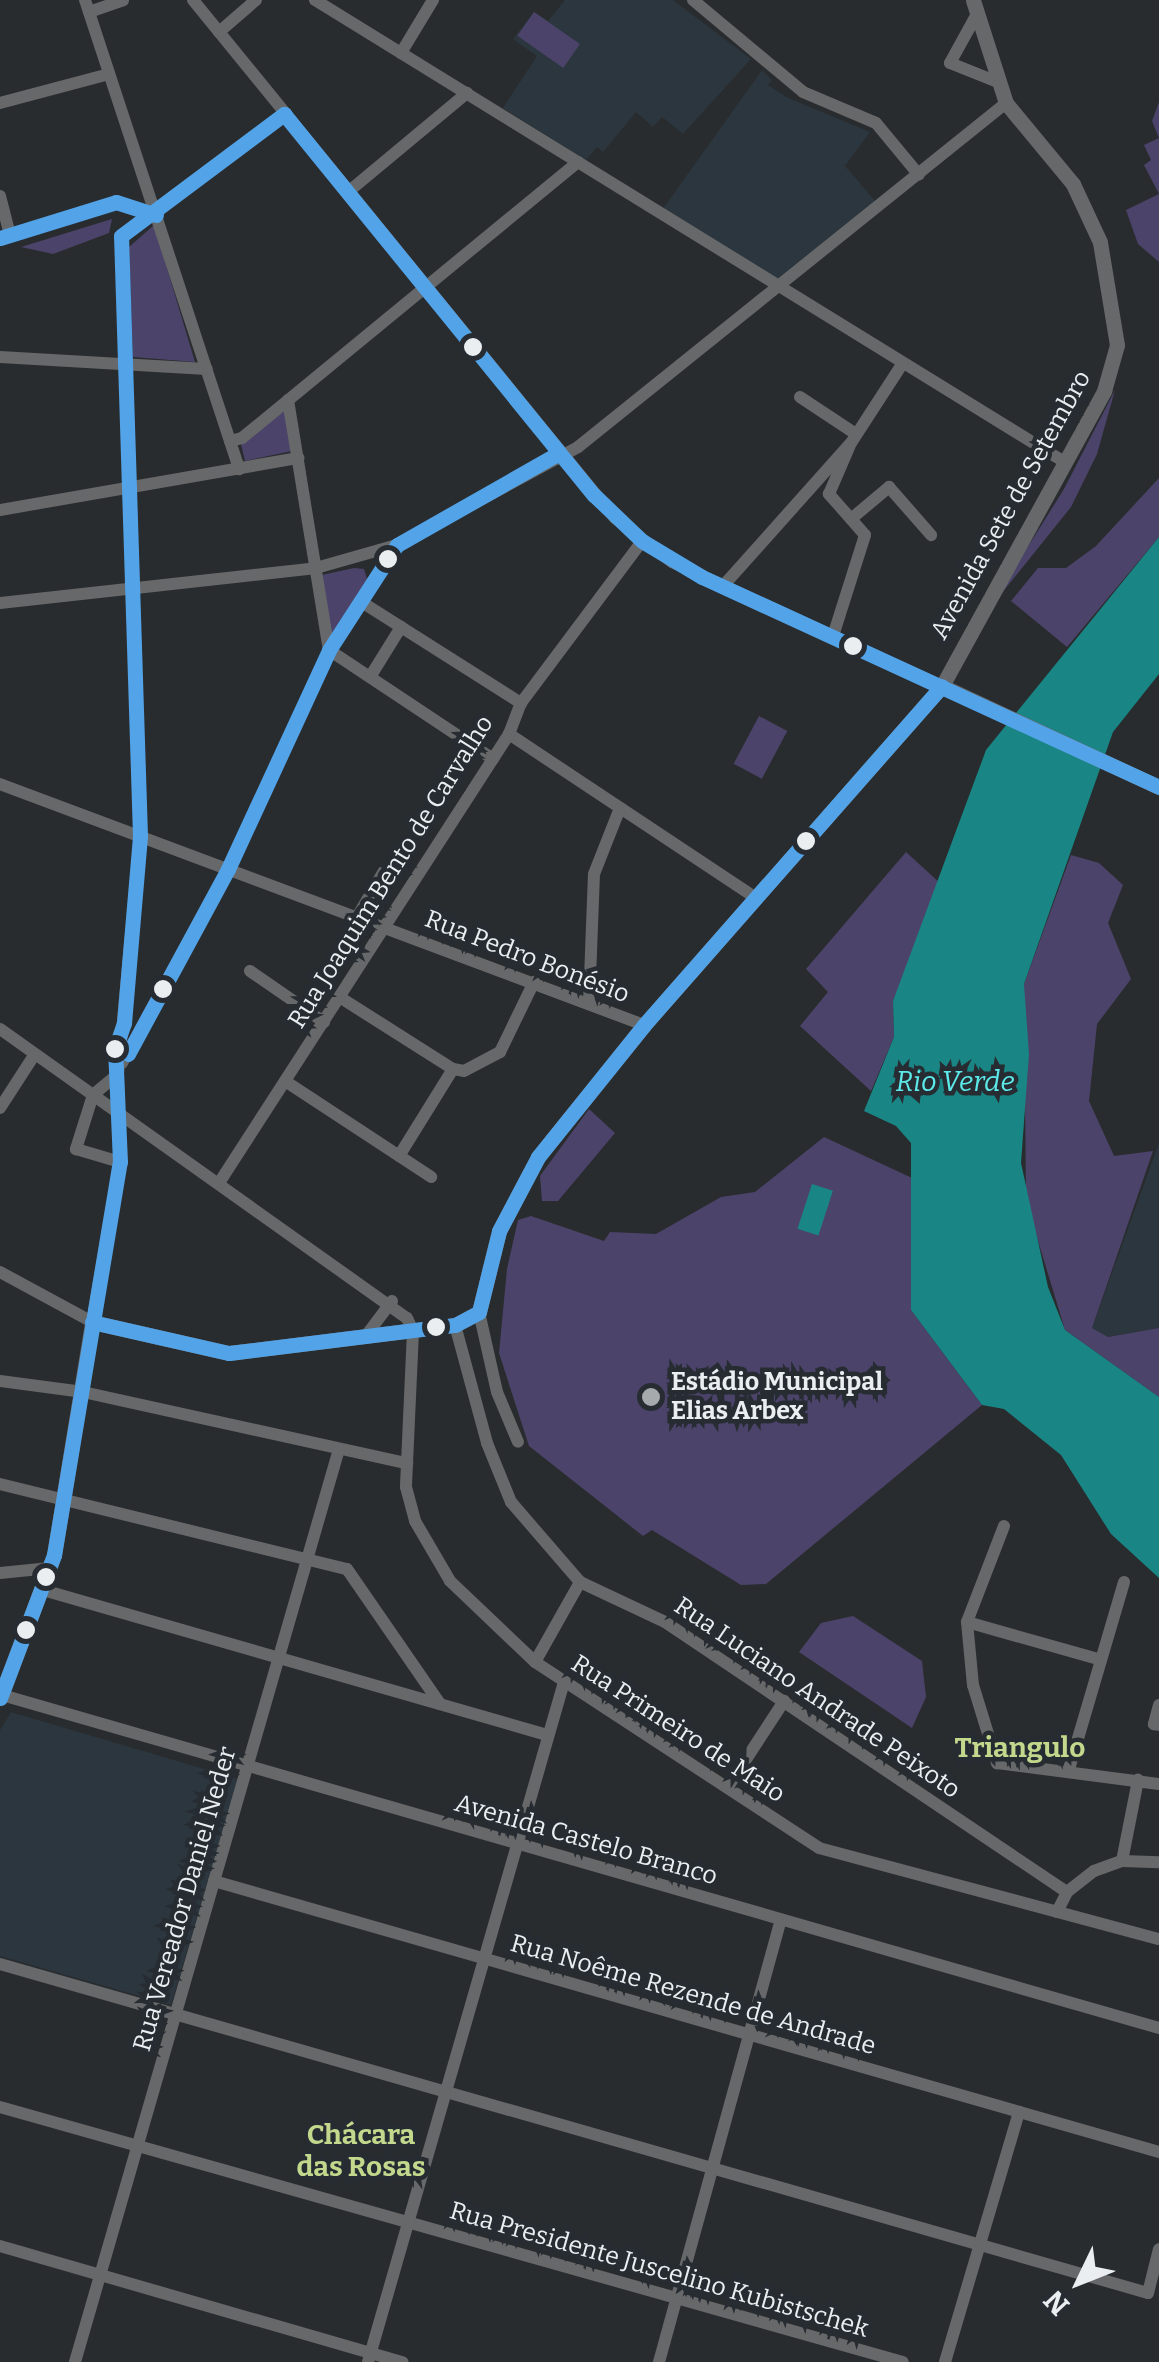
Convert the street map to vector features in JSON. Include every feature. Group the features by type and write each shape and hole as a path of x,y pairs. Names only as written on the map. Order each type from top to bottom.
{"main road":[{"path":"973,5 1006,103"},
{"name":"Avenida Sete de Setembro","path":"480,1312 509,1206 559,1129 644,1025 942,686 1114,364 1114,303 1100,242 1073,184 1006,103"},
{"path":"942,686 1155,786"},
{"path":"1,1697 7,1664 50,1568 92,1322 229,1353 455,1325 480,1312"}],"street":[{"path":"122,0 87,6 240,468"},
{"path":"193,0 559,454 642,541 723,586 942,686"},
{"path":"219,32 256,0"},
{"path":"315,0 1063,461"},
{"path":"401,53 433,0"},
{"path":"692,0 803,92 876,123 919,175"},
{"path":"973,5 950,63 1000,82"},
{"path":"0,102 110,74"},
{"path":"348,192 466,93"},
{"path":"0,603 316,568 397,545 559,454 578,448 1006,103"},
{"path":"0,1272 92,1322 120,1162 119,1071 140,836 121,236 156,215 284,114"},
{"path":"230,441 288,400 578,162"},
{"path":"0,196 5,237 116,202 156,215"},
{"path":"0,357 207,370"},
{"path":"723,586 854,438 903,363"},
{"path":"800,397 854,438"},
{"path":"288,400 329,650 493,759"},
{"path":"834,636 864,535 829,494 854,438"},
{"path":"0,510 298,458"},
{"path":"851,519 889,487 931,536"},
{"name":"Rua Joaquim Bento de Carvalho","path":"220,1184 509,734 521,702 642,541"},
{"path":"120,1162 76,1149 93,1095 119,1071 149,1017 228,869 329,650 397,545"},
{"path":"360,601 521,702"},
{"path":"370,678 401,627"},
{"path":"509,734 756,898"},
{"name":"Rua Pedro Bonésio","path":"0,784 644,1025"},
{"path":"589,1004 594,874 623,810"},
{"path":"357,917 384,871"},
{"path":"250,971 324,1022"},
{"path":"341,998 454,1068 464,1070 500,1052 534,982"},
{"path":"124,1007 149,1017"},
{"path":"0,1029 392,1301 412,1331"},
{"path":"0,1108 35,1054"},
{"path":"399,1156 454,1068"},
{"path":"284,1082 431,1177"},
{"path":"365,1337 392,1301"},
{"path":"480,1312 497,1392 518,1442"},
{"name":"Rua Luciano Andrade Peixoto","path":"455,1325 488,1443 512,1502 580,1582 665,1622 1067,1892"},
{"name":"Rua Primeiro de Maio","path":"412,1331 407,1464 415,1520 433,1558 488,1622 535,1662 818,1848 1159,1939"},
{"path":"0,1381 83,1392 407,1464"},
{"name":"Rua Vereador Daniel Neder","path":"75,2362 339,1448"},
{"path":"0,1484 348,1569 440,1704"},
{"path":"1004,1526 967,1622 972,1684 997,1763 1069,1769 1159,1784"},
{"path":"0,1573 50,1568"},
{"path":"535,1662 580,1582"},
{"path":"1069,1769 1124,1582"},
{"path":"43,1590 547,1735"},
{"path":"967,1622 1101,1660"},
{"path":"409,1695 417,1670"},
{"path":"370,2357 514,1843 564,1682"},
{"name":"Avenida Castelo Branco","path":"1,1697 1159,2028"},
{"path":"728,1787 784,1701"},
{"path":"1159,1705 1154,1724 1159,1726"},
{"path":"1122,1861 1138,1780"},
{"path":"1057,1912 1067,1892 1094,1870 1122,1861 1159,1862"},
{"name":"Rua Noême Rezende de Andrade","path":"214,1881 1159,2152"},
{"path":"659,2362 781,1919"},
{"path":"0,1964 1148,2293 1159,2249"},
{"name":"Rua Presidente Juscelino Kubistschek","path":"0,2106 902,2362"},
{"path":"945,2362 1019,2112"},
{"path":"0,2246 370,2357 403,2362"}],"shaded area":[{"path":"565,0 673,0 751,59 683,134 662,117 653,127 636,112 603,152 597,147 586,160 503,108 537,56 513,39 534,12 548,21"},
{"path":"534,12 580,44 563,68 517,36"},
{"path":"762,70 772,80 768,85 786,97 870,132 845,166 876,202 777,281 662,210"},
{"path":"1159,102 1159,138 1152,121"},
{"path":"1159,138 1159,194 1144,165 1151,160 1144,145"},
{"path":"1159,194 1159,262 1138,244 1126,210"},
{"path":"112,219 109,233 53,254 21,247"},
{"path":"154,225 195,362 133,357 129,247"},
{"path":"1115,390 1097,454 1071,507 989,609 1064,489"},
{"path":"285,408 292,451 245,461 241,444"},
{"path":"1159,478 1159,537 1067,647 1011,601 1038,568 1066,568 1096,546"},
{"path":"364,569 367,579 331,636 322,575"},
{"path":"759,716 787,731 762,779 734,764"},
{"path":"906,852 941,884 893,1001 894,1037 871,1091 800,1026 828,992 806,969"},
{"path":"1071,855 1099,863 1123,885 1108,923 1131,979 1097,1024 1089,1101 1114,1156 1153,1151 1092,1328 1108,1337 1159,1328 1159,1397 1065,1330 1026,1201 1024,984"},
{"path":"589,1109 615,1133 558,1201 542,1201 540,1176"},
{"path":"824,1137 912,1178 911,1310 982,1405 766,1584 741,1585 652,1530 643,1536 529,1446 499,1353 507,1269 518,1220 531,1216 604,1241 610,1232 656,1234 721,1197 755,1192"},
{"path":"1159,1143 1159,1328 1107,1337 1092,1328"},
{"path":"853,1616 922,1661 926,1697 912,1728 799,1652 821,1623"},
{"path":"11,1712 238,1779 171,2005 0,1956 0,1730"}],"water":[{"name":"Rio Verde","path":"1159,537 1159,674 1113,732 1024,984 1029,1054 1021,1163 1048,1287 1065,1330 1159,1397 1159,1578 1111,1534 1061,1455 1004,1409 982,1405 911,1310 911,1143 896,1126 864,1111 894,1037 893,1001 986,750"},
{"path":"812,1184 833,1191 818,1235 797,1229"}],"transit line":[{"path":"284,114 594,495 642,541 702,577 1159,787"},
{"path":"0,1698 54,1555 120,1162 115,1049 124,1023 140,836 121,236 284,114"},
{"path":"0,238 116,202 156,215"},
{"path":"128,1054 228,869 329,650 397,545 559,453"},
{"path":"92,1322 229,1353 455,1325 479,1312 499,1231 538,1157 644,1025 942,686"}],"place":[{"name":"Estádio Municipal Elias Arbex","path":"651,1397"}],"district":[{"name":"Triangulo","path":"1020,1748"},
{"name":"Chácara das Rosas","path":"361,2151"}]}
